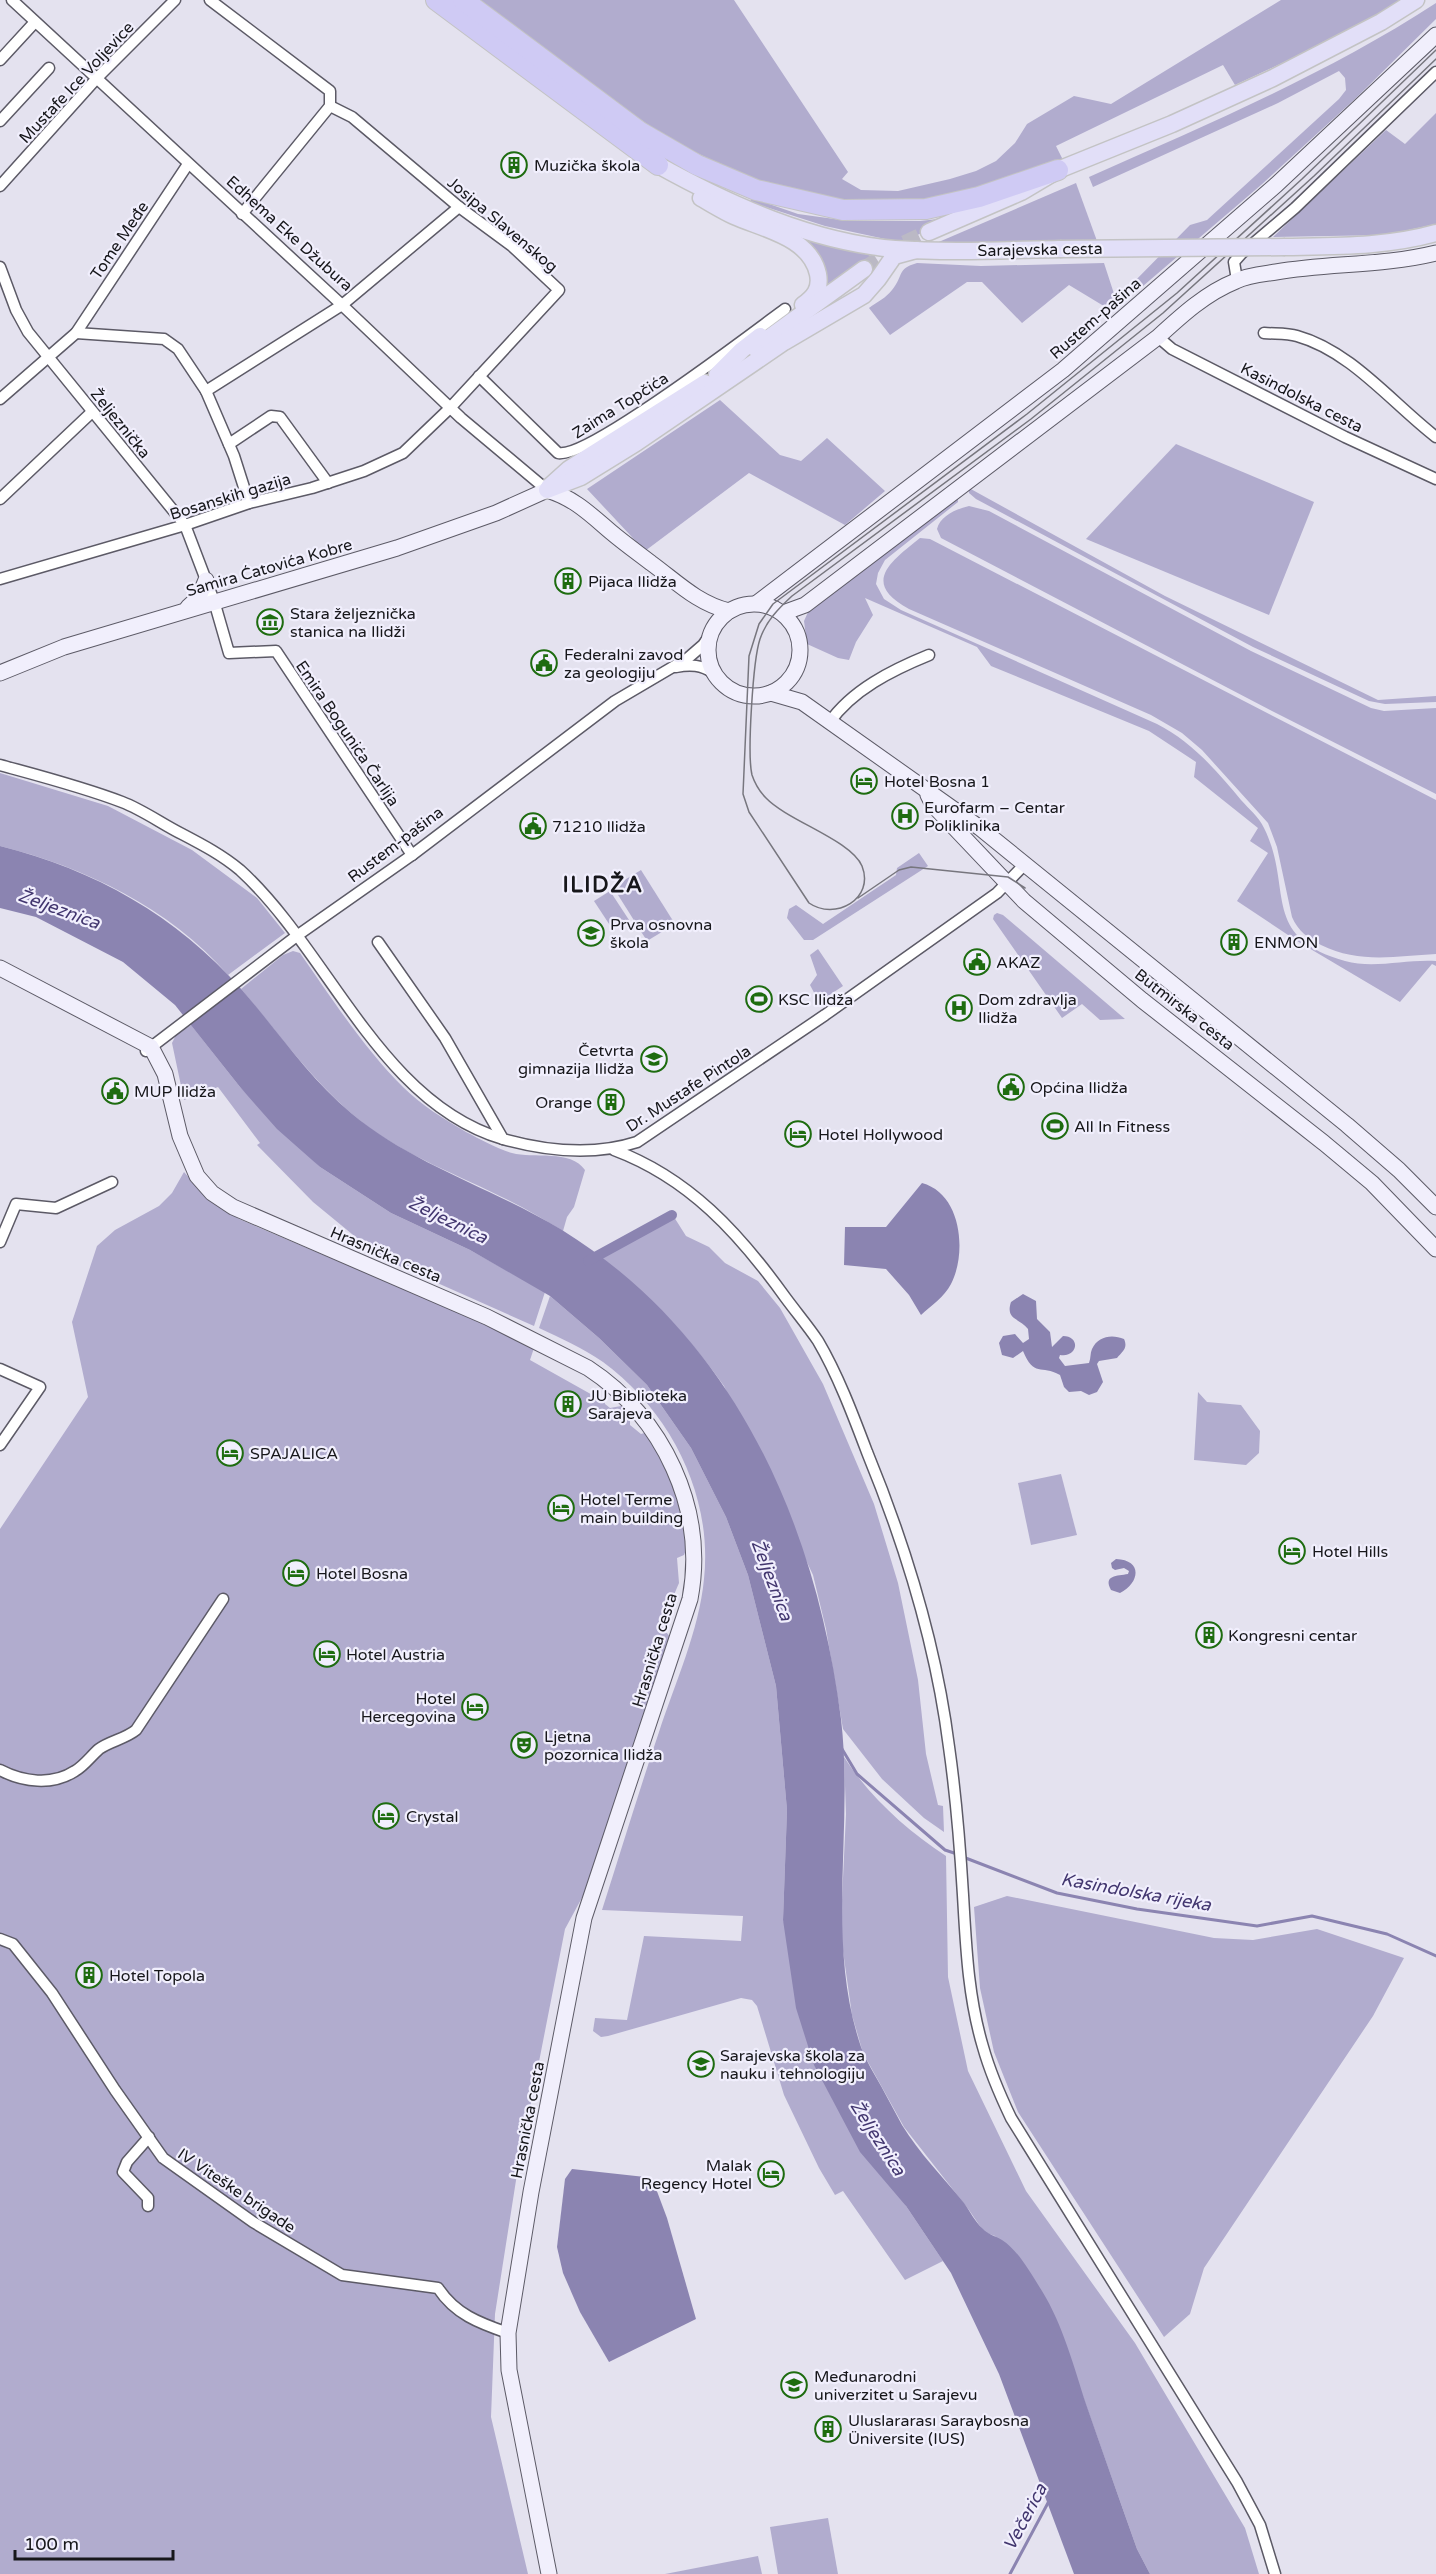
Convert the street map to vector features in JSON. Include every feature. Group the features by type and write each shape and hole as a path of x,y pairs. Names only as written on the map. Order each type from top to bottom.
{"highway":[{"path":"436,0 658,165"},
{"path":"463,0 640,132 697,165 756,190 843,210 926,209 979,197 1058,170"}],"main road":[{"path":"929,232 1021,192 1058,170 1173,124 1273,78 1381,22 1416,0"},
{"name":"Rustem-pašina","path":"757,603 1063,370 1276,185 1436,34"},
{"name":"Sarajevska cesta","path":"658,165 688,182 790,225 859,243 916,250 1362,245 1401,241 1436,233"},
{"path":"658,165 688,191 732,216 788,238 810,257 816,266 818,288 813,297 742,350 717,375"},
{"path":"547,489 581,477 636,443 784,342 864,295 894,256 916,250"},
{"path":"783,613 805,605 1158,337 1204,298 1238,280 1299,268 1392,262 1436,253"},
{"path":"547,489 569,469 717,375 864,269"},
{"path":"581,477 578,487 582,506"},
{"name":"Edhema Eke Džubura","path":"547,489 565,495 582,506 610,531 695,597 711,606 729,611"},
{"name":"Edhema Eke Džubura","path":"547,489 558,501 594,526 610,531"},
{"name":"Samira Ćatovića Kobre","path":"0,674 64,646 397,548 496,513 547,489"},
{"path":"182,611 199,597 206,580"},
{"name":"Edhema Eke Džubura","path":"695,597 710,621 711,632"},
{"path":"797,633 783,613 771,607 757,603 737,606 729,611 711,632 708,648 709,661 714,674 736,693 753,696 771,693 782,687 797,668"},
{"path":"802,702 796,684 800,651 797,633 805,605"},
{"name":"Butmirska cesta","path":"771,693 802,702 980,828 1347,1125 1399,1170 1436,1207"},
{"name":"Butmirska cesta","path":"924,787 933,805 1006,884 1142,1000 1372,1183 1436,1249"},
{"path":"0,968 132,1038 148,1049"},
{"name":"Hrasnička cesta","path":"148,1049 165,1074 184,1144 197,1176 212,1193 233,1207 487,1317 603,1377 639,1411 658,1437 684,1493 693,1544 693,1585 584,1918 531,2192 508,2333 509,2370 549,2574"}],"street":[{"name":"Edhema Eke Džubura","path":"12,0 450,408 547,489"},
{"name":"Mustafe Ice Voljevice","path":"0,186 97,78 175,0"},
{"path":"210,0 330,91 330,106 242,214"},
{"path":"0,60 35,22"},
{"path":"0,121 49,68"},
{"path":"1238,280 1234,262 1242,253 1295,208 1436,72"},
{"name":"Josipa Slavenskog","path":"330,106 352,117 459,207 512,246 559,290 450,408"},
{"name":"Tome Međe","path":"0,399 76,333 188,164"},
{"path":"206,391 342,305 459,207"},
{"name":"Željeznička","path":"0,267 16,310 28,332 185,525 214,601"},
{"name":"Zaima Topčića","path":"479,376 558,453 565,455 599,438 673,390 785,309"},
{"path":"76,333 164,339 178,349 206,391 229,444 249,503"},
{"path":"1264,333 1294,335 1329,349 1349,362 1404,412 1436,437"},
{"name":"Kasindolska cesta","path":"1158,337 1172,349 1335,432 1436,479"},
{"name":"Bosanskih gazija","path":"0,579 185,525 249,503 328,483 364,471 403,453 450,408"},
{"path":"0,500 92,412"},
{"path":"229,444 275,415 280,417 328,483"},
{"name":"Emira Bogunića Čarlija","path":"214,601 229,653 276,651 412,855"},
{"name":"Rustem-pašina","path":"148,1049 294,938 412,855 615,701 688,658 703,645 711,632"},
{"path":"829,723 838,710 855,694 901,667 929,655"},
{"name":"Rustem-pašina","path":"667,669 689,664 705,668 714,674"},
{"name":"Dr. Mustafe Pintola","path":"0,765 123,802 223,856 249,880 401,1072 439,1105 477,1129 534,1148 614,1150 637,1142 825,1015 997,893 1025,864"},
{"path":"378,942 445,1038 504,1139"},
{"path":"614,1150 642,1160 676,1181 720,1218 758,1260 818,1342 844,1395 884,1493 917,1592 940,1692 956,1804 968,1969 982,2045 1011,2118 1237,2482 1260,2524 1275,2574"},
{"path":"0,1242 16,1204 56,1208 112,1182"},
{"path":"0,1369 40,1387 0,1445"},
{"path":"0,1770 27,1780 45,1781 62,1778 76,1771 101,1748 130,1735 136,1730 223,1599"},
{"name":"IV Viteške brigade","path":"0,1939 13,1944 52,1993 115,2090 163,2158 253,2222 342,2275 438,2288 446,2300 459,2312 479,2323 508,2333"},
{"path":"148,2206 148,2198 123,2172 127,2162 149,2138"}],"shaded area":[{"path":"474,0 734,0 848,172 842,179 861,190 898,191 950,179 976,171 996,161 1015,143 1027,124 1074,96 1111,104 1281,0 1407,0 1325,43 1235,85 1223,65 1056,146 1063,160 944,198 898,202 857,202 824,198 755,181 672,141 552,59"},
{"path":"1436,3 1436,19 1356,98 1261,185 1136,292 1131,293 1130,286 1190,225 1207,220 1339,99 1346,90 1345,78 1339,71 1278,103 1093,187 1089,177 1310,75 1395,29"},
{"path":"1436,113 1436,224 1385,235 1273,237 1386,130 1405,144"},
{"path":"1076,183 1097,241 934,244"},
{"path":"752,198 798,214 849,221 920,221 966,216 899,242 825,226 750,202"},
{"path":"806,238 872,256 873,260 824,294 823,264 816,254 803,243"},
{"path":"917,263 981,266 1104,263 1118,306 1112,311 1069,285 1022,323 982,282 967,282 890,335 869,308 890,293 903,270"},
{"path":"720,400 780,455 801,461 827,438 885,491 845,525 749,473 645,551 587,489"},
{"path":"1176,444 1314,502 1269,615 1086,539"},
{"path":"969,488 1165,596 1378,700 1436,696 1436,702 1385,704 1369,701 1253,647 976,499 969,493"},
{"path":"958,496 958,502 885,560 878,573 876,584 884,599 901,610 1157,724 1181,739 1213,768 1262,824 1273,850 1289,924 1300,939 1318,951 1356,963 1436,961 1436,966 1432,964 1400,1002 1297,941 1237,901 1268,853 1250,841 1258,828 1194,777 1196,762 1149,731 991,666 977,647 865,598 873,615 856,642 849,660 838,658 807,644 804,621 809,610"},
{"path":"969,506 989,511 1251,651 1371,708 1384,711 1436,708 1436,794 941,538 937,529 941,520 954,511"},
{"path":"920,538 930,539 1436,800 1436,954 1364,957 1335,951 1308,937 1300,930 1292,917 1277,847 1268,823 1202,750 1182,733 1151,715 909,609 894,599 886,590 883,581 885,573 899,556"},
{"path":"0,773 108,806 192,850 257,898 285,933 228,975 180,930 153,910 124,893 63,866 0,846"},
{"path":"919,853 928,866 813,940 804,940 787,918 789,909 796,905 823,924 896,875 897,868"},
{"path":"641,870 675,924 647,941 613,887"},
{"path":"610,891 629,920 613,930 594,901"},
{"path":"997,913 1003,915 1125,1019 1100,1020 1082,1004 1062,1018 993,919"},
{"path":"818,949 843,986 819,1002 810,985 817,975 810,955"},
{"path":"293,951 300,953 349,1023 389,1073 425,1106 466,1132 500,1149 521,1155 561,1157 579,1163 585,1170 574,1207 567,1217 563,1231 515,1203 397,1146 363,1123 329,1092 241,989 283,955"},
{"path":"191,1025 240,1087 320,1167 391,1213 470,1250 545,1292 534,1326 370,1253 369,1248 313,1202 257,1145 260,1143 218,1087 184,1100 172,1043 176,1035"},
{"path":"184,1172 205,1195 239,1219 535,1345 530,1360 596,1397 604,1398 605,1404 610,1408 621,1406 626,1408 630,1416 630,1425 641,1434 648,1432 678,1502 686,1550 684,1555 677,1558 679,1583 661,1625 670,1637 670,1646 591,1881 565,1929 517,2174 495,2314 491,2417 528,2574 0,2574 0,1529 88,1397 72,1322 97,1246 115,1230 159,1206 172,1193"},
{"path":"674,1217 686,1236 709,1247 725,1263 758,1281 780,1308 823,1384 874,1504 898,1583 918,1680 926,1754 938,1805 943,1806 944,1832 924,1818 882,1779 843,1729 826,1629 813,1575 724,1386 697,1350 652,1301 600,1257"},
{"path":"550,1296 599,1338 647,1385 691,1448 726,1517 748,1575 776,1686 787,1810 783,1920 906,2206 943,2261 905,2280 843,2191 835,2195 819,2168 784,2095 757,2006 752,2000 741,1998 608,2036 601,2037 593,2031 595,2018 627,2020 644,1936 741,1941 743,1916 602,1910 692,1637 704,1579 705,1548 694,1486 667,1430 627,1382 603,1362 539,1328"},
{"path":"1198,1392 1207,1402 1241,1405 1260,1431 1259,1453 1246,1465 1194,1460"},
{"path":"1061,1474 1077,1535 1031,1545 1018,1483"},
{"path":"844,1757 889,1811 946,1856 948,1977 968,2071 1026,2191 1135,2343 1245,2528 1259,2574 1150,2574 1137,2549 1058,2326 995,2236 984,2232 904,2127 863,2053 852,2015 842,1944 846,1814"},
{"path":"1007,1896 1214,1938 1253,1940 1317,1929 1404,1958 1373,2016 1204,2268 1190,2314 1164,2337 1018,2112 994,2052 980,1988 974,1907"},
{"path":"828,2518 838,2574 778,2574 770,2527"},
{"path":"758,2556 762,2574 665,2574"}],"water":[{"name":"Željeznica","path":"0,846 69,868 101,882 132,899 190,939 242,990 307,1069 351,1113 375,1131 427,1162 509,1201 562,1230 623,1274 675,1324 720,1380 757,1442 787,1507 811,1575 829,1646 841,1719 844,1760 842,1925 845,1966 850,2007 861,2047 902,2125 916,2145 980,2226 1002,2240 1019,2256 1049,2304 1067,2346 1137,2549 1150,2574 1074,2574 999,2374 951,2273 906,2206 860,2152 814,2065 796,2008 783,1920 787,1810 776,1686 748,1575 726,1517 691,1448 647,1385 599,1338 550,1296 470,1250 391,1213 320,1167 277,1129 240,1087 175,1005 123,962 36,917 0,908"},
{"path":"922,1183 935,1189 946,1199 953,1212 959,1241 959,1257 948,1289 921,1315 909,1295 886,1269 844,1265 845,1227 886,1227"},
{"path":"1023,1294 1036,1301 1037,1319 1050,1332 1052,1347 1063,1336 1073,1339 1074,1350 1066,1355 1060,1355 1059,1358 1065,1366 1089,1363 1092,1349 1102,1339 1115,1337 1124,1339 1125,1347 1117,1358 1099,1361 1097,1364 1103,1382 1097,1392 1089,1395 1081,1391 1069,1392 1064,1387 1060,1375 1035,1368 1023,1351 1013,1358 1002,1355 999,1343 1003,1336 1015,1334 1023,1343 1029,1339 1028,1329 1010,1312 1011,1302"},
{"path":"1116,1559 1131,1563 1136,1573 1132,1584 1120,1593 1111,1590 1109,1581 1112,1577 1128,1574 1129,1571 1124,1568 1115,1570 1112,1568 1111,1563"},
{"path":"572,2169 645,2177 655,2186 667,2218 696,2319 609,2362 580,2312 563,2273 557,2247 565,2179"}],"waterway":[{"path":"588,1261 672,1215"},
{"name":"Kasindolska rijeka","path":"842,1749 857,1774 945,1850 957,1854"},
{"name":"Kasindolska rijeka","path":"963,1857 1057,1893 1137,1909 1257,1926 1312,1916 1387,1934 1436,1956"},
{"name":"Večerica","path":"1010,2574 1049,2501"}],"tunnel":[{"path":"864,269 903,244 929,232"}],"tram line":[{"path":"1436,50 1302,179 1177,293 1027,414 773,604 759,624 749,656 743,794 749,812 809,903 819,908 830,909 850,904 858,897 865,878 862,866 856,857 833,839 776,806 766,798 753,778 750,748 753,686 757,650 769,621 792,596 1031,419 1163,313 1314,176 1436,59"},
{"path":"858,898 899,870 911,867 1008,877 1025,888"}],"place":[{"name":"Muzička škola","path":"514,165"},
{"name":"Pijaca Ilidža","path":"568,581"},
{"name":"Stara željeznička stanica na Ilidži","path":"270,622"},
{"name":"Federalni zavod za geologiju","path":"544,663"},
{"name":"Hotel Bosna 1","path":"864,781"},
{"name":"Eurofarm – Centar Poliklinika","path":"905,816"},
{"name":"71210 Ilidža","path":"533,826"},
{"name":"Prva osnovna škola","path":"591,933"},
{"name":"ENMON","path":"1234,942"},
{"name":"AKAZ","path":"977,962"},
{"name":"KSC Ilidža","path":"759,999"},
{"name":"Dom zdravlja Ilidža","path":"959,1008"},
{"name":"Četvrta gimnazija Ilidža","path":"654,1059"},
{"name":"Općina Ilidža","path":"1011,1087"},
{"name":"MUP Ilidža","path":"115,1091"},
{"name":"Orange","path":"611,1102"},
{"name":"All In Fitness","path":"1055,1126"},
{"name":"Hotel Hollywood","path":"798,1134"},
{"name":"JU Biblioteka Sarajeva","path":"568,1404"},
{"name":"SPAJALICA","path":"230,1453"},
{"name":"Hotel Terme main building","path":"561,1508"},
{"name":"Hotel Hills","path":"1292,1551"},
{"name":"Hotel Bosna","path":"296,1573"},
{"name":"Kongresni centar","path":"1209,1635"},
{"name":"Hotel Austria","path":"327,1654"},
{"name":"Hotel Hercegovina","path":"475,1707"},
{"name":"Ljetna pozornica Ilidža","path":"524,1745"},
{"name":"Crystal","path":"386,1816"},
{"name":"Hotel Topola","path":"89,1975"},
{"name":"Sarajevska škola za nauku i tehnologiju","path":"701,2064"},
{"name":"Malak Regency Hotel","path":"771,2174"},
{"name":"Međunarodni univerzitet u Sarajevu","path":"794,2385"},
{"name":"Uluslararası Saraybosna Üniversite (IUS)","path":"828,2429"}],"district":[{"name":"ILIDŽA","path":"603,884"}]}
